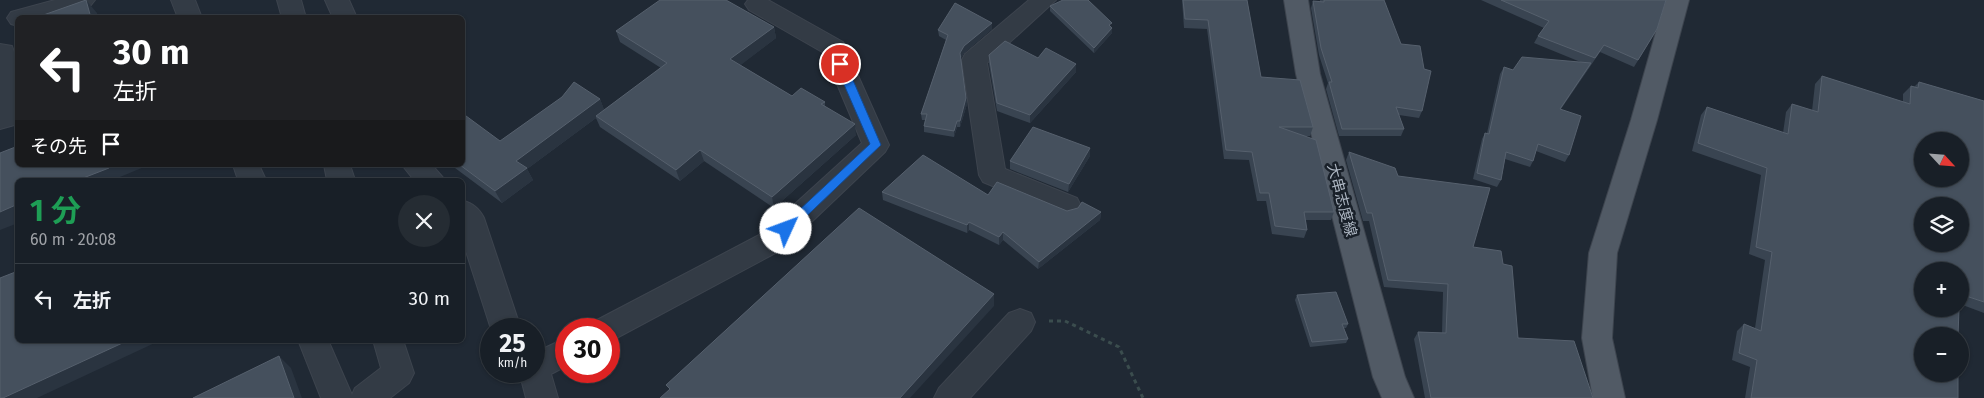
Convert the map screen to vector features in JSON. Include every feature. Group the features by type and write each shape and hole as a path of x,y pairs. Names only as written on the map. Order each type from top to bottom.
{"main road":[{"name":"大串志度線","path":"1296,0 1308,74 1389,377 1398,398"},
{"path":"1609,398 1597,338 1603,253 1644,120 1677,0"}],"street":[{"path":"29,15 83,0"},
{"path":"183,0 189,15"},
{"path":"289,0 293,15"},
{"path":"337,0 344,15"},
{"path":"1044,0 974,60 993,175 1067,206"},
{"path":"620,323 773,241 876,145 834,48 757,4"},
{"path":"0,23 15,19"},
{"path":"0,53 3,52 14,115 0,120"},
{"path":"418,167 429,178"},
{"path":"465,214 470,218 502,318"},
{"path":"950,398 1020,322"},
{"path":"314,343 336,398"},
{"path":"366,398 398,372 389,343"},
{"path":"535,383 542,398"}],"path":[{"path":"1020,322 1064,321 1119,347 1143,398"}],"building":[{"path":"86,0 90,15 44,15"},
{"path":"660,0 726,0 774,27 730,59 792,96 801,88 825,102 821,104 855,124 772,197 700,150 676,170 596,116 667,63 616,31"},
{"path":"1063,0 1088,0 1112,23 1109,25 1112,28 1094,48 1050,6"},
{"path":"1183,0 1247,0 1261,77 1300,80 1313,127 1279,127 1316,140 1334,212 1304,212 1307,230 1275,226 1269,193 1260,193 1252,152 1226,150 1208,20 1185,19"},
{"path":"1324,0 1384,0 1401,44 1420,46 1424,69 1431,71 1422,111 1396,107 1404,129 1342,129 1329,82 1332,82 1321,48 1313,1 1324,2"},
{"path":"1501,0 1666,0 1657,29 1638,60 1604,45 1595,58 1538,36 1549,21"},
{"path":"955,3 992,23 964,46 960,53 966,98 960,121 957,121 954,131 924,126 927,114 921,114 948,35 938,30"},
{"path":"1005,41 1038,58 1046,48 1076,64 1030,115 997,103 989,55"},
{"path":"1522,57 1591,63 1560,109 1581,116 1569,155 1538,144 1533,161 1506,152 1501,180 1477,173 1485,133 1489,134 1504,67 1513,70"},
{"path":"1822,76 1910,104 1911,86 1918,88 1919,82 1984,101 1984,302 1969,297 1969,262 1914,262 1914,317 1959,317 1958,327 1914,327 1914,382 1958,382 1958,398 1751,398 1757,360 1739,353 1744,324 1761,331 1772,252 1756,247 1767,168 1698,143 1707,107 1788,134 1792,104 1818,112"},
{"path":"574,82 600,99 516,161 527,168 495,191 463,167 465,167 465,115 500,141 562,97"},
{"path":"1033,127 1090,148 1069,184 1010,161"},
{"path":"15,147 15,167 109,168 83,178 15,178 15,205 0,212 0,153"},
{"path":"1349,152 1395,168 1398,176 1490,188 1473,247 1501,251 1503,264 1512,266 1518,338 1574,341 1593,398 1431,398 1418,332 1446,333 1448,284 1388,280 1372,213 1367,213"},
{"path":"923,155 988,195 997,182 1067,211 1078,208 1082,202 1101,212 1039,262 1003,232 999,237 969,222 967,225 882,192"},
{"path":"859,208 994,294 900,398 660,398 670,389 666,385"},
{"path":"15,272 15,343 122,343 0,398 0,278"},
{"path":"1336,292 1348,324 1342,324 1348,339 1312,342 1297,295"},
{"path":"279,356 294,398 193,398"}],"route":[{"path":"786,229 876,145 840,64"}]}
